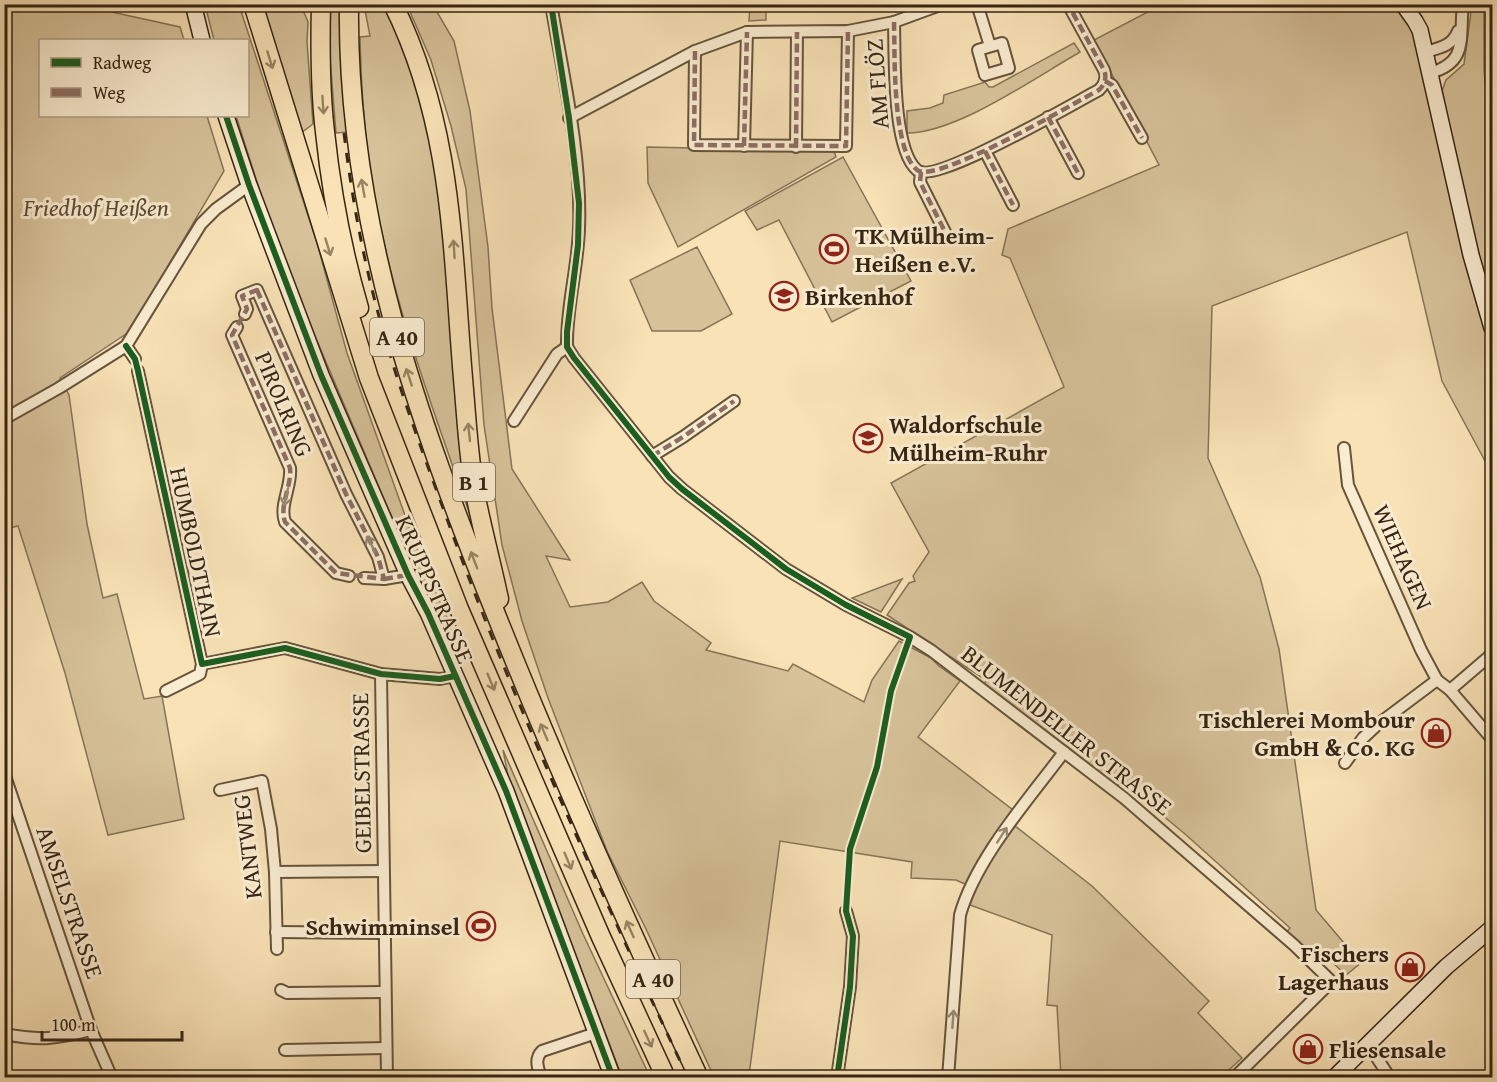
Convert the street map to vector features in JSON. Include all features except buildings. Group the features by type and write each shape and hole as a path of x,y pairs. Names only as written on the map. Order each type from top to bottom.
{"highway":[{"path":"253,4 369,378 404,468"},
{"name":"A 40","path":"321,4 320,69 334,193 354,292 404,468 459,609 601,937 666,1077"},
{"name":"A 40","path":"349,4 348,43 357,150 380,271 422,418 512,654 608,881 699,1077"},
{"name":"B 1","path":"393,4 412,46 434,113 445,167 452,225 464,390 476,496 512,654"}],"street":[{"path":"193,4 202,39"},
{"path":"514,421 557,354 567,346 579,227 577,177 551,4"},
{"path":"569,118 695,51 747,32 848,31 894,22 943,4"},
{"path":"977,4 990,46"},
{"path":"1403,4 1415,21 1425,52 1471,255 1492,328"},
{"path":"1430,73 1444,69 1456,57 1463,4"},
{"path":"921,172 932,173 966,161 1099,90 1105,81 1104,70 1069,5"},
{"name":"AM FLÖZ","path":"894,22 898,114 902,144 915,169 921,172 920,182 948,238"},
{"path":"1425,52 1448,45 1455,38 1461,22"},
{"path":"695,51 694,145 846,146 848,31"},
{"path":"744,146 747,32"},
{"path":"796,147 797,32"},
{"path":"1105,81 1112,85 1142,138"},
{"name":"KRUPPSTRASSE","path":"226,117 249,185 321,375 506,791 612,1077"},
{"path":"1048,117 1078,173"},
{"path":"985,151 1013,205"},
{"path":"4,419 126,346 201,224 216,209 249,185"},
{"name":"PIROLRING","path":"264,310 246,312 242,296 257,290 346,494 378,557 384,579"},
{"name":"PIROLRING","path":"237,327 232,334 290,468 291,476 283,514 285,522 336,573 349,576"},
{"path":"126,346 135,359"},
{"name":"BLUMENDELLER STRASSE","path":"567,346 652,456 682,489 780,565 846,605 910,637 932,651 1124,798 1329,979 1329,984 1234,1077"},
{"name":"HUMBOLDTHAIN","path":"138,371 202,664 285,648 381,674 440,679 455,676"},
{"path":"652,456 734,401"},
{"name":"WIEHAGEN","path":"1344,447 1348,485 1421,650 1437,680 1450,690 1492,739"},
{"path":"364,578 384,579 408,575"},
{"path":"1450,690 1492,654"},
{"path":"166,691 200,674 202,664"},
{"name":"GEIBELSTRASSE","path":"381,674 387,1077"},
{"path":"1345,763 1370,731 1437,680"},
{"path":"948,1077 960,915 965,898 1006,829 1064,752"},
{"name":"AMSELSTRASSE","path":"4,773 91,1030 112,1077"},
{"name":"KANTWEG","path":"220,790 262,781 275,872 277,950"},
{"name":"GEIBELSTRASSE","path":"275,872 383,871"},
{"path":"837,1077 850,987 853,936 846,911"},
{"path":"1334,1077 1446,967 1492,928"},
{"path":"276,932 384,933"},
{"path":"281,990 287,993 385,992"},
{"path":"4,1034 40,1040 58,1039 91,1030"},
{"path":"541,1077 537,1062 538,1055 542,1051 596,1034"},
{"path":"1368,1044 1390,1077"},
{"path":"285,1050 386,1048"}],"green space":[{"name":"Friedhof Heißen","path":"4,5 80,5 180,27 184,39 39,39 39,117 207,117 224,171 129,332 60,378 69,395 87,524 103,598 117,594 144,699 162,696 184,819 108,835 65,673 18,526 5,529"},
{"path":"205,5 239,5 317,243 347,353 417,549 464,656 449,642 398,532 279,251 236,117 249,117 249,39 214,39"},
{"path":"260,5 301,5 308,22 307,42 313,124 301,133"},
{"path":"330,5 342,5 347,132 336,133 329,46"},
{"path":"364,5 383,5 397,32 419,88 435,147 448,236 452,360 456,398 479,540 413,350 386,253 376,204 365,126 360,37 370,36"},
{"path":"407,5 433,5 454,41 470,111 488,247 492,308 512,469 570,560 546,556 570,607 608,602 642,582 654,601 711,643 706,650 788,671 793,664 864,702 872,680 899,641 931,658 960,681 918,737 1013,810 1006,819 1092,886 1209,1001 1198,1013 1242,1058 1221,1077 1061,1077 1057,1006 1047,1005 1052,935 970,905 976,889 956,880 911,878 912,862 780,841 749,1075 784,1077 714,1077 646,929 607,851 548,698 522,621 502,545 484,425 466,189 451,126 431,60"},
{"path":"750,5 766,5 766,20 749,21"},
{"path":"1161,5 1394,5 1417,36 1455,153 1442,91 1446,80 1464,64 1472,5 1484,5 1484,70 1492,152 1492,474 1442,381 1407,232 1212,306 1208,458 1260,577 1279,649 1316,910 1361,963 1346,975 1333,963 1305,949 1285,934 1290,928 1185,834 1127,786 1115,785 984,685 986,680 887,615 909,583 915,581 913,576 929,552 891,483 1064,387 1010,258 1002,255 1008,229 1159,165 1094,40"},
{"path":"1074,43 1080,52 996,102 949,124 927,131 907,133 907,111 930,108 943,103 944,95 985,82 989,87 993,87"},
{"path":"647,147 834,151 836,157 678,247 648,183"},
{"name":"TK Mülheim- Heißen e.V.","path":"843,157 911,281 832,322 779,220 757,230 745,211"},
{"path":"697,247 732,314 701,331 652,331 630,280"},
{"path":"902,579 881,612 852,598"},
{"path":"503,750 583,934 650,1077 622,1077 509,781"}],"railway":[{"path":"1488,4 1487,55 1492,132"},
{"path":"344,133 359,231 376,303 397,376 430,472 474,590 531,731 592,871 688,1078"}],"marked path":[{"path":"894,22 896,100 903,143 909,159 917,170 929,171 950,166 976,155 1101,88 1105,78 1104,70 1066,4"},
{"path":"695,51 694,145 846,146 848,31"},
{"path":"744,146 747,32"},
{"path":"796,147 797,32"},
{"path":"1105,81 1112,85 1142,138"},
{"path":"1048,117 1078,173"},
{"path":"985,151 1013,205"},
{"path":"921,172 920,182 948,238"},
{"path":"257,290 346,494 378,557 384,579 336,573 285,522 284,502 290,468 232,335 247,309 242,296 257,290"},
{"path":"652,456 734,401"},
{"path":"384,579 408,575"}],"cycle path":[{"path":"551,4 569,118 579,203 578,245 567,347 669,477 682,489 786,569 846,605 910,637 891,691 877,767 850,849 846,911 853,936 850,987 837,1078"},
{"path":"226,117 249,185 321,375 506,791 613,1078"},
{"path":"126,346 135,359 138,371 202,664 285,648 381,674 440,679 455,676"}],"place":[{"name":"TK Mülheim- Heißen e.V.","path":"834,249"},
{"name":"Birkenhof","path":"784,296"},
{"name":"Waldorfschule Mülheim-Ruhr","path":"868,438"},
{"name":"Tischlerei Mombour GmbH & Co. KG","path":"1436,733"},
{"name":"Schwimminsel","path":"481,926"},
{"name":"Fischers Lagerhaus","path":"1410,967"},
{"name":"Fliesensale","path":"1308,1049"}]}
